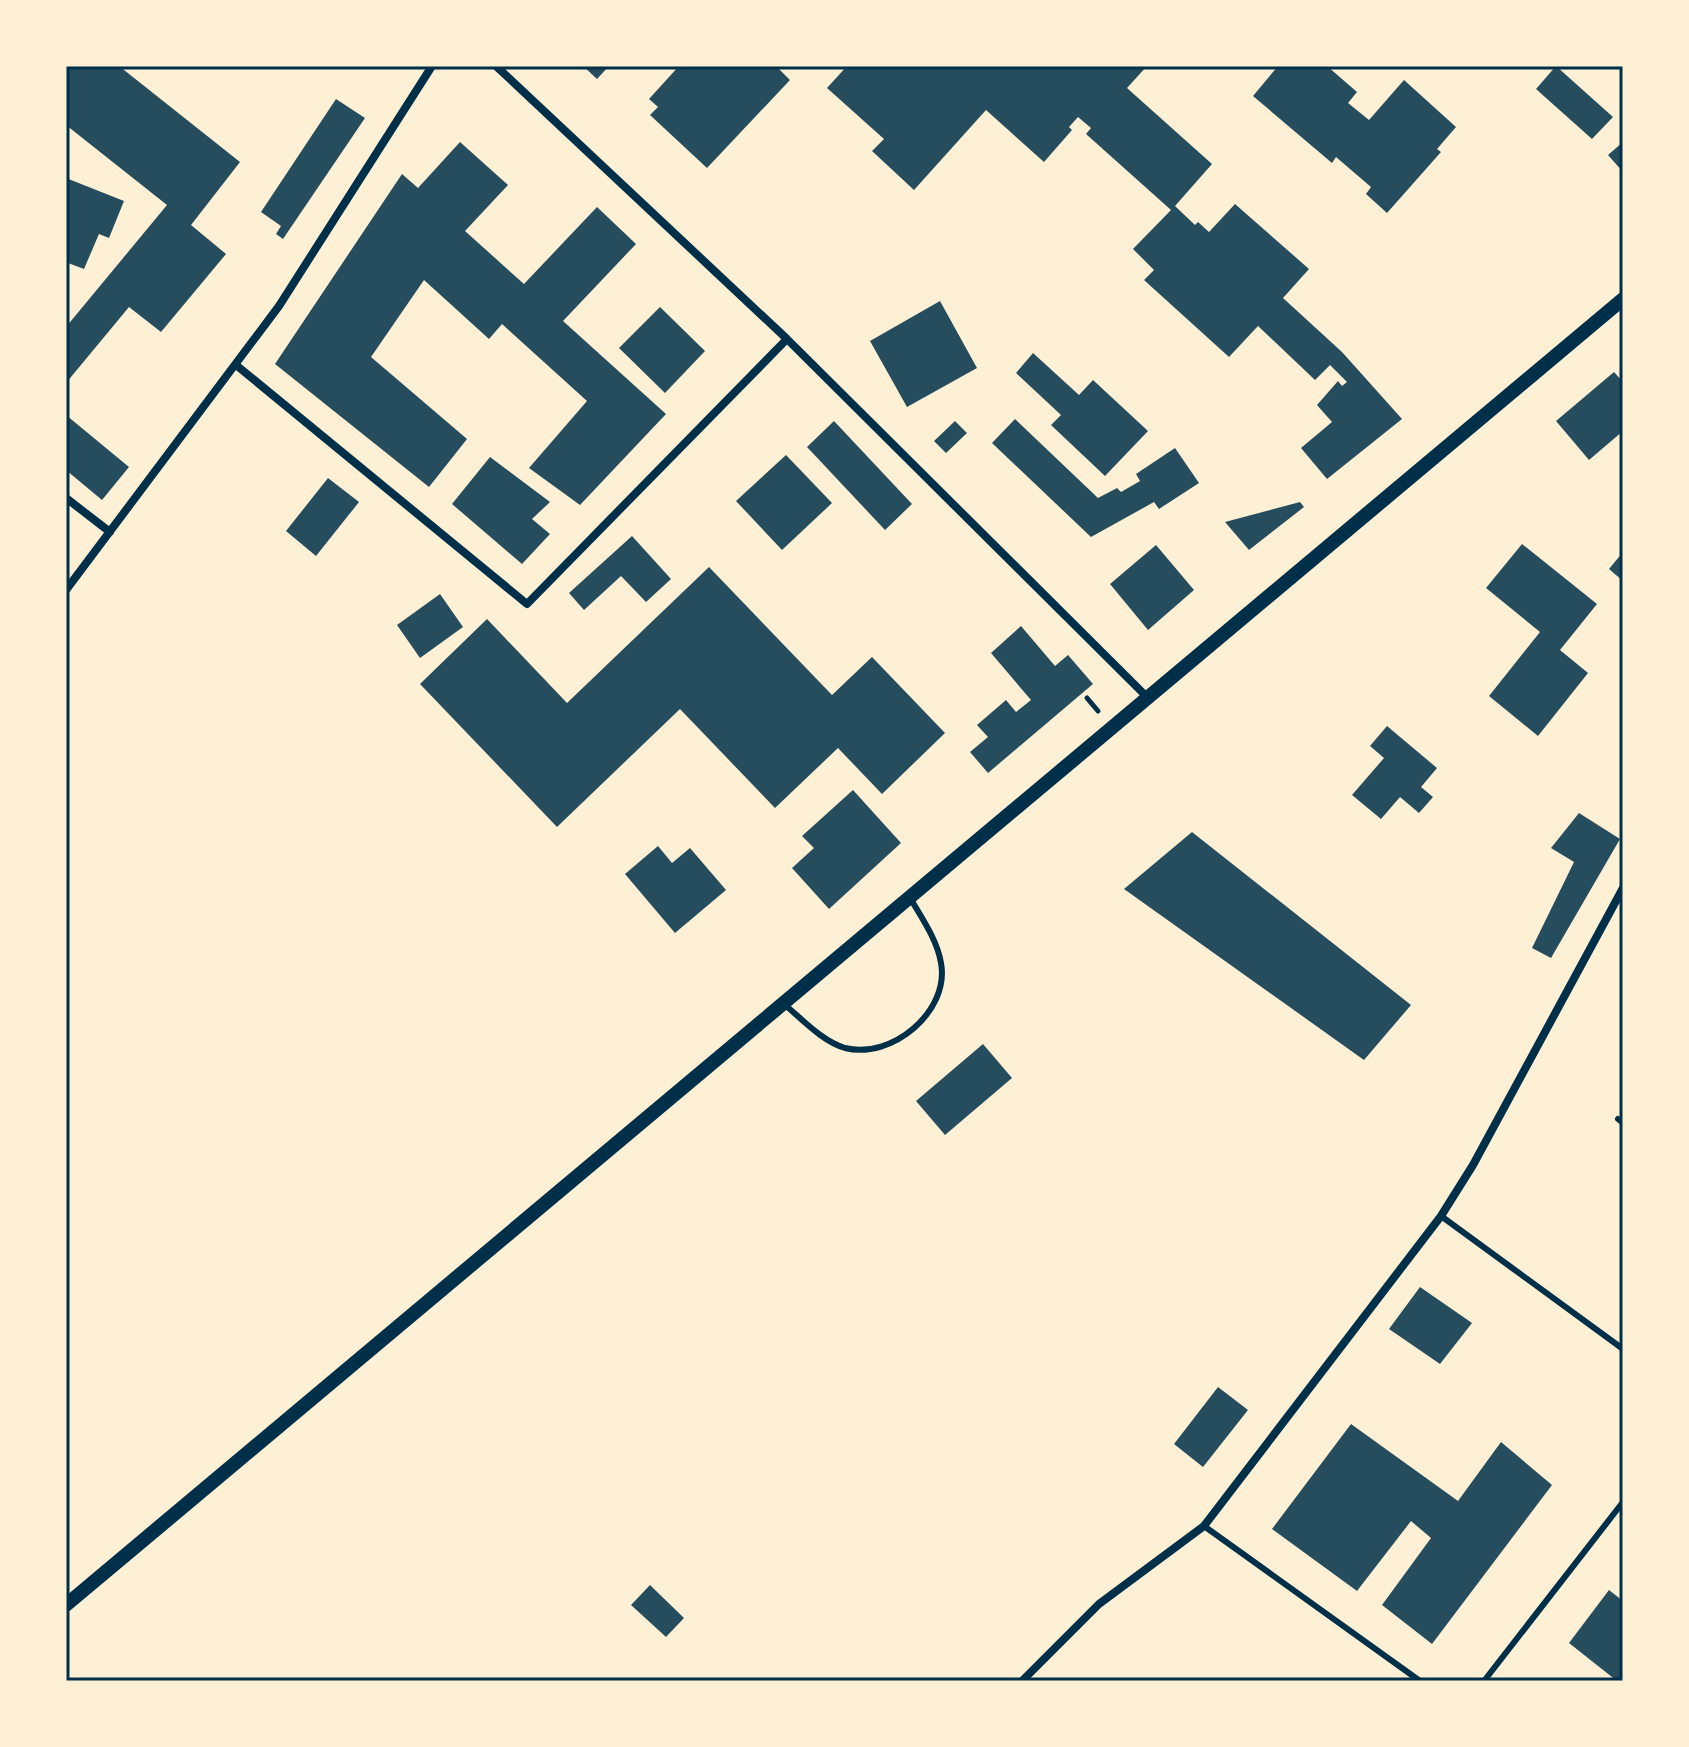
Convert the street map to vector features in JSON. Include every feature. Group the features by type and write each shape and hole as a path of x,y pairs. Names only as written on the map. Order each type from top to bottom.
{"street":[{"path":"66,590 279,306 432,66"},
{"path":"496,66 787,339 1147,697"},
{"path":"66,1605 1623,299"},
{"path":"236,365 527,604 787,339"},
{"path":"66,498 110,532"},
{"path":"1022,1681 1099,1604 1204,1526 1441,1216 1473,1165 1623,888"}],"lane":[{"path":"782,1003 817,1033 846,1048 879,1045 911,1030 931,1011 942,975 932,937 909,896"},
{"path":"1441,1216 1623,1349"},
{"path":"1484,1681 1623,1502"},
{"path":"1204,1526 1420,1681"}],"building":[{"path":"66,66 119,66 240,162 191,225 226,254 161,332 129,307 66,383 66,327 167,205 66,125"},
{"path":"583,66 609,66 597,79"},
{"path":"679,66 776,66 790,80 707,168 650,115 658,107 649,99"},
{"path":"847,66 1147,66 1127,88 1212,164 1175,206 1195,225 1198,222 1209,232 1235,204 1309,269 1283,298 1342,352 1402,419 1327,479 1301,448 1332,422 1317,405 1338,381 1342,386 1347,382 1330,365 1315,380 1258,326 1229,357 1144,280 1154,270 1133,249 1171,210 1086,134 1091,128 1078,117 1069,127 1072,130 1044,162 986,110 914,190 872,151 884,139 827,88"},
{"path":"1278,66 1327,66 1357,92 1348,103 1369,120 1404,80 1456,127 1437,149 1441,152 1387,213 1366,194 1371,187 1336,157 1332,163 1253,96"},
{"path":"1556,66 1613,117 1592,139 1536,89"},
{"path":"336,99 365,118 283,239 276,234 281,226 261,212"},
{"path":"460,142 508,185 465,231 524,284 597,207 636,244 563,321 666,414 580,505 529,468 587,401 502,324 489,339 424,280 371,357 467,439 429,487 275,364 402,174 418,188"},
{"path":"1623,142 1623,172 1608,155"},
{"path":"66,178 124,201 109,238 99,234 84,269 68,263 66,268"},
{"path":"940,301 977,368 907,407 870,341"},
{"path":"660,307 705,351 665,393 619,348"},
{"path":"1033,353 1079,395 1093,380 1148,431 1105,476 1051,425 1061,415 1016,373"},
{"path":"1614,372 1623,382 1623,431 1589,460 1556,421"},
{"path":"66,415 129,467 102,500 66,470"},
{"path":"1015,419 1098,498 1117,488 1121,492 1140,481 1136,474 1175,448 1199,483 1159,509 1154,502 1091,537 992,443"},
{"path":"834,421 912,504 885,530 807,447"},
{"path":"955,421 967,433 946,453 934,441"},
{"path":"786,455 832,503 782,550 736,501"},
{"path":"490,457 550,502 532,519 550,534 522,564 452,504"},
{"path":"328,478 359,502 316,556 286,531"},
{"path":"1300,502 1304,507 1249,550 1225,522"},
{"path":"632,536 671,579 646,602 621,576 584,610 569,593"},
{"path":"1522,544 1597,604 1560,650 1588,673 1538,736 1489,696 1540,632 1486,588"},
{"path":"1156,545 1194,590 1148,630 1110,584"},
{"path":"1623,552 1623,581 1609,569"},
{"path":"709,567 832,695 872,657 945,733 882,794 838,748 775,808 680,709 557,827 420,684 487,619 567,703"},
{"path":"440,594 463,627 420,658 397,625"},
{"path":"1021,626 1055,666 1068,655 1093,684 988,773 970,752 988,737 977,725 1006,700 1016,712 1031,700 991,653"},
{"path":"1387,726 1437,768 1421,787 1433,797 1419,813 1400,797 1381,819 1352,795 1384,758 1370,746"},
{"path":"853,790 901,843 829,909 792,868 814,848 802,836"},
{"path":"1579,813 1620,839 1551,958 1532,948 1574,862 1551,848"},
{"path":"1192,832 1411,1005 1364,1060 1124,889"},
{"path":"658,846 672,863 690,848 726,890 675,933 625,874"},
{"path":"983,1044 1012,1078 945,1135 916,1101"},
{"path":"1420,1287 1472,1323 1440,1364 1389,1329"},
{"path":"1218,1387 1248,1410 1203,1467 1174,1444"},
{"path":"1351,1424 1458,1501 1501,1442 1552,1485 1432,1644 1382,1605 1431,1538 1411,1521 1357,1591 1272,1529"},
{"path":"650,1585 684,1618 666,1637 631,1605"},
{"path":"1609,1590 1623,1601 1623,1681 1617,1681 1569,1643"}]}
